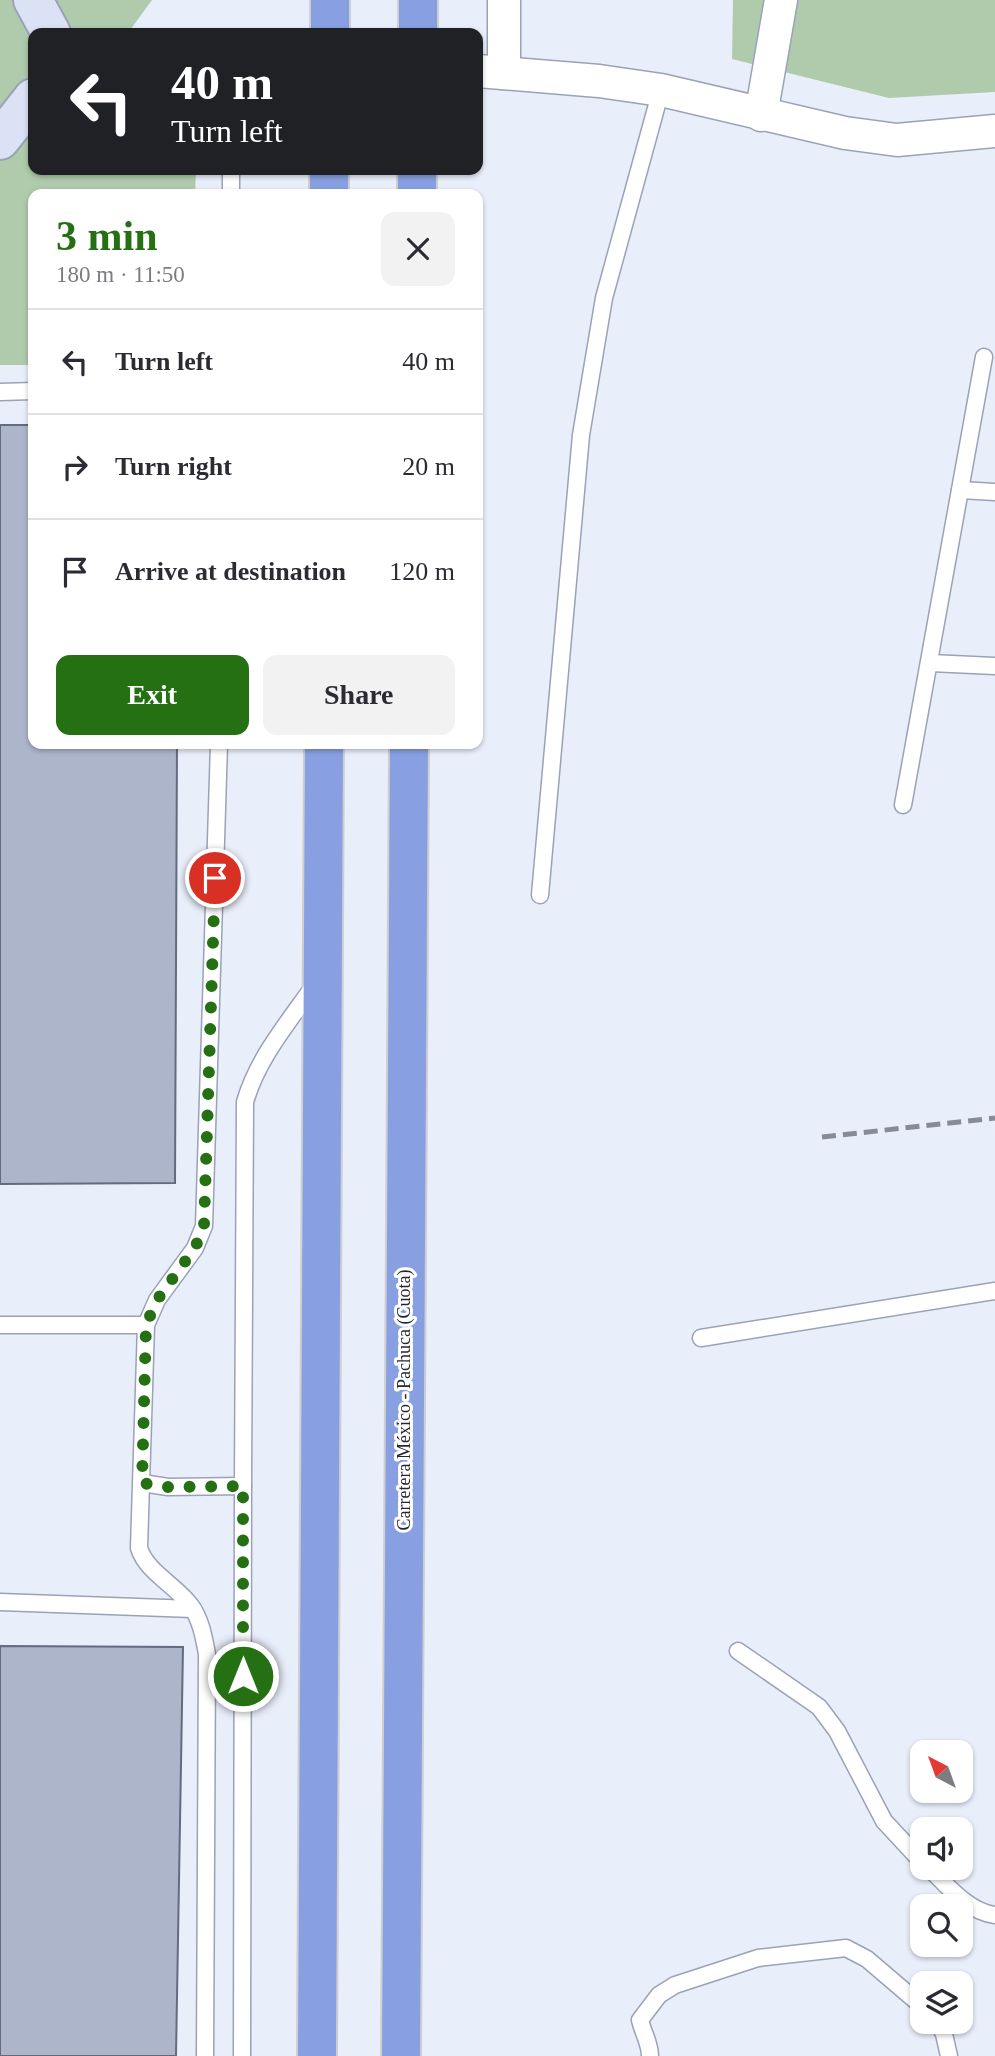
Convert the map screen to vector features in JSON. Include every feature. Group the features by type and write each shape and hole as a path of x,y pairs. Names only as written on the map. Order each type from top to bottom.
{"highway":[{"path":"330,0 330,28"},
{"path":"418,0 418,28"},
{"path":"317,2056 324,749"},
{"name":"Carretera México - Pachuca (Cuota)","path":"401,2056 410,749"}],"street":[{"path":"33,0 48,28"},
{"path":"504,0 491,72 599,81 661,90 845,133 897,140 995,131"},
{"path":"761,115 781,0"},
{"path":"0,140 28,104"}],"lane":[{"path":"540,895 582,435 604,298 661,90"},
{"path":"903,805 984,357"},
{"path":"0,392 28,391"},
{"path":"960,489 995,492"},
{"path":"930,663 995,666"},
{"path":"205,2056 207,1654 193,1609 183,1596 142,1559 139,1548 146,1325 157,1300 195,1248 204,1226 219,749"},
{"path":"242,2056 245,1102 261,1062 322,975"},
{"path":"701,1338 995,1291"},
{"path":"0,1325 146,1325"},
{"path":"142,1483 168,1487 243,1486"},
{"path":"0,1602 193,1609"},
{"path":"738,1651 819,1707 836,1731 884,1821 910,1849"},
{"path":"941,1880 963,1901 985,1914 995,1915"},
{"path":"650,2056 650,2045 640,2020 659,1995 675,1985 758,1958 846,1948 867,1959 910,1996"},
{"path":"944,2034 949,2056"}],"green space":[{"path":"0,0 152,0 132,28 28,28 28,175 196,175 195,189 28,189 28,365 0,365"},
{"path":"733,0 995,0 995,92 889,98 732,59"}],"building":[{"path":"0,425 28,425 28,749 177,749 175,1183 0,1184"},
{"path":"0,1646 183,1647 176,2056 0,2056"}],"railway":[{"path":"822,1137 995,1118"}],"route":[{"path":"215,878 204,1226 195,1248 157,1300 146,1325 142,1483 168,1487 243,1486 243,1676"}]}
